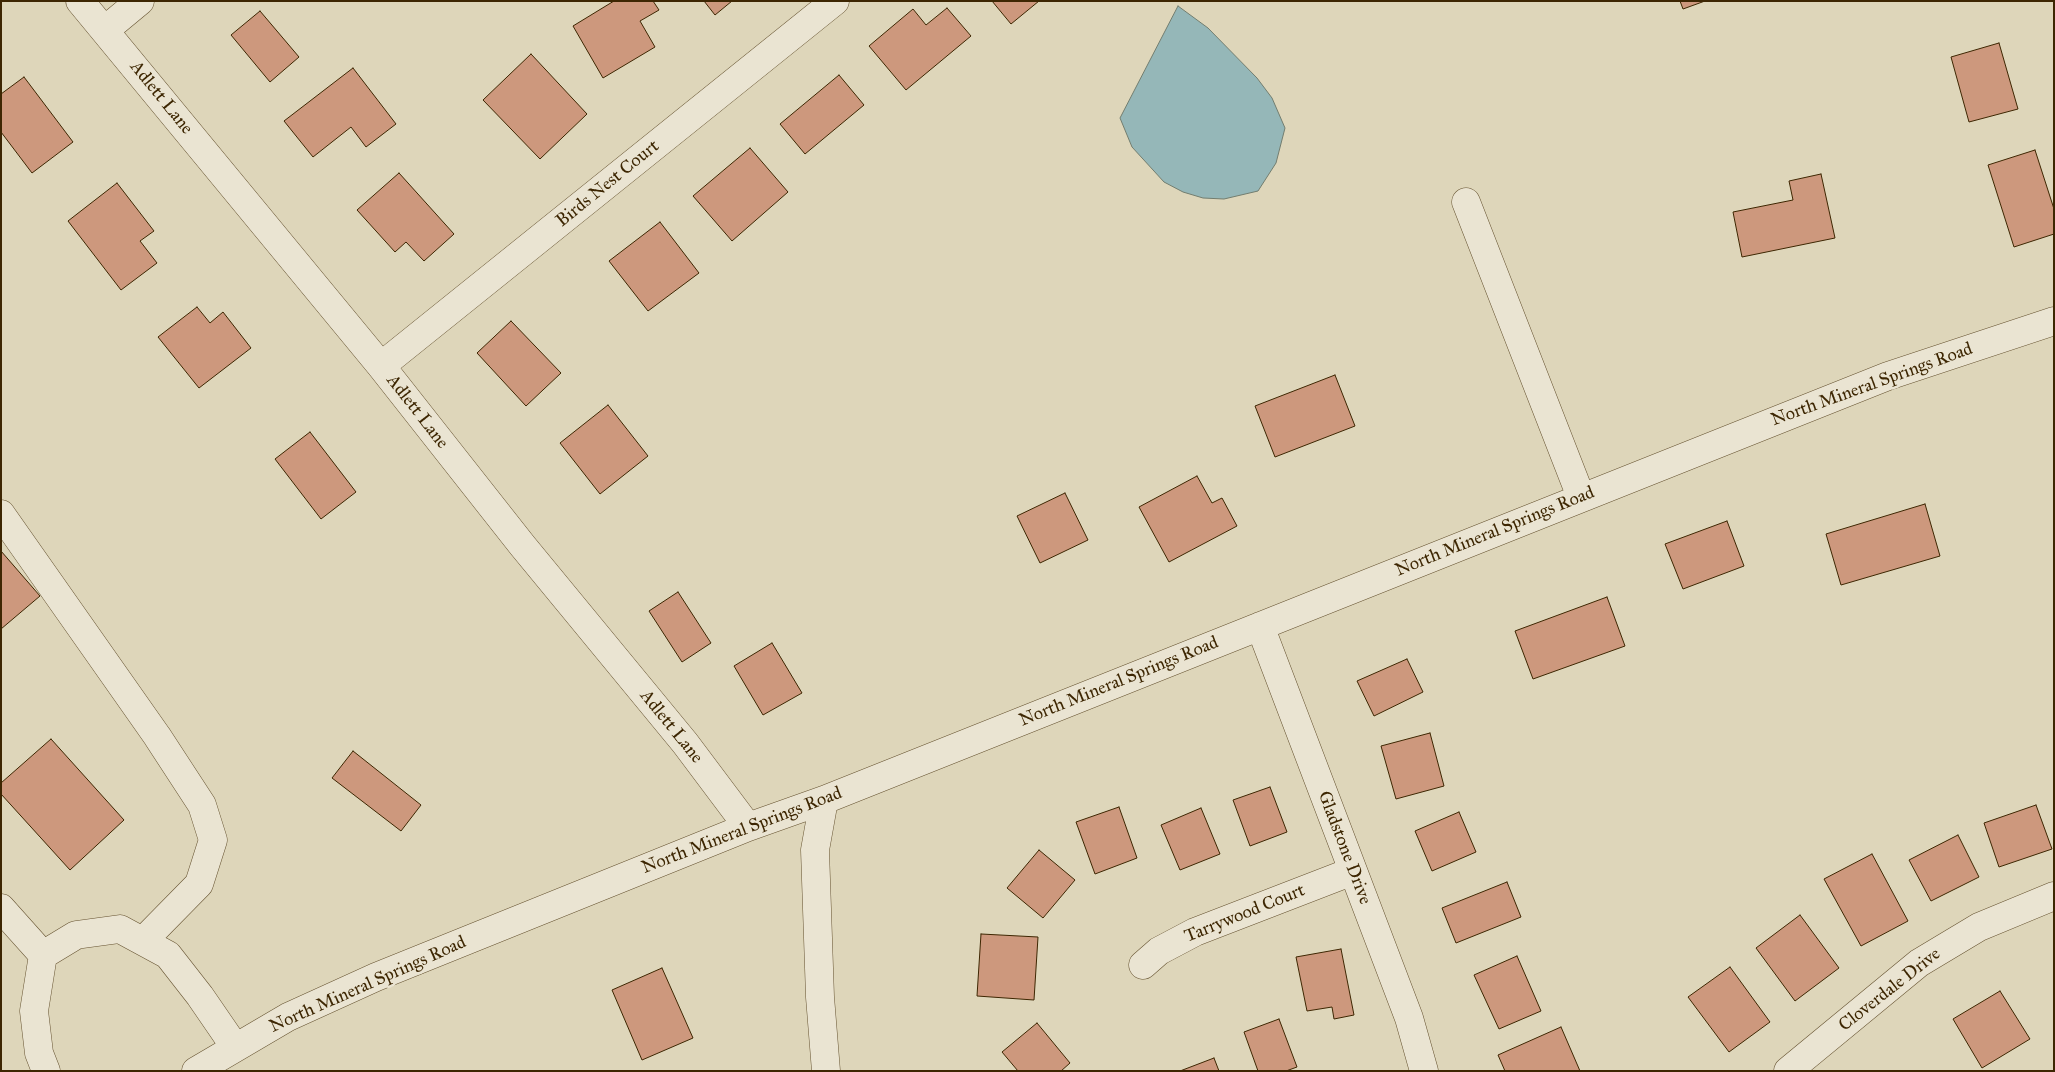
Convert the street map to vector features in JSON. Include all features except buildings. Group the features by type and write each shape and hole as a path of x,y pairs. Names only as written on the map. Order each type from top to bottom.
{"street":[{"name":"Adlett Lane","path":"80,1 381,366 522,545 685,743 748,827"},
{"path":"104,30 140,1"},
{"name":"Birds Nest Court","path":"381,366 835,1"},
{"path":"1466,202 1581,497"},
{"name":"North Mineral Springs Road","path":"196,1071 288,1017 376,977 748,827 824,800 1888,376 2054,321"},
{"path":"1,514 157,736 202,805 213,840 199,884 143,941"},
{"name":"Gladstone Drive","path":"1260,626 1408,1018 1424,1071"},
{"path":"824,800 815,850 820,996 826,1071"},
{"name":"Tarrywood Court","path":"1142,965 1159,951 1195,932 1353,871"},
{"name":"Cloverdale Drive","path":"1788,1071 1919,963 1979,928 2054,896"},
{"path":"1,908 43,955"},
{"path":"46,1071 39,1053 34,1011 43,955 76,935 120,929 168,955 200,996 235,1047"}],"water":[{"path":"1178,6 1208,28 1257,78 1272,98 1285,128 1276,163 1258,191 1224,199 1203,198 1183,192 1164,182 1132,147 1120,118"}]}
